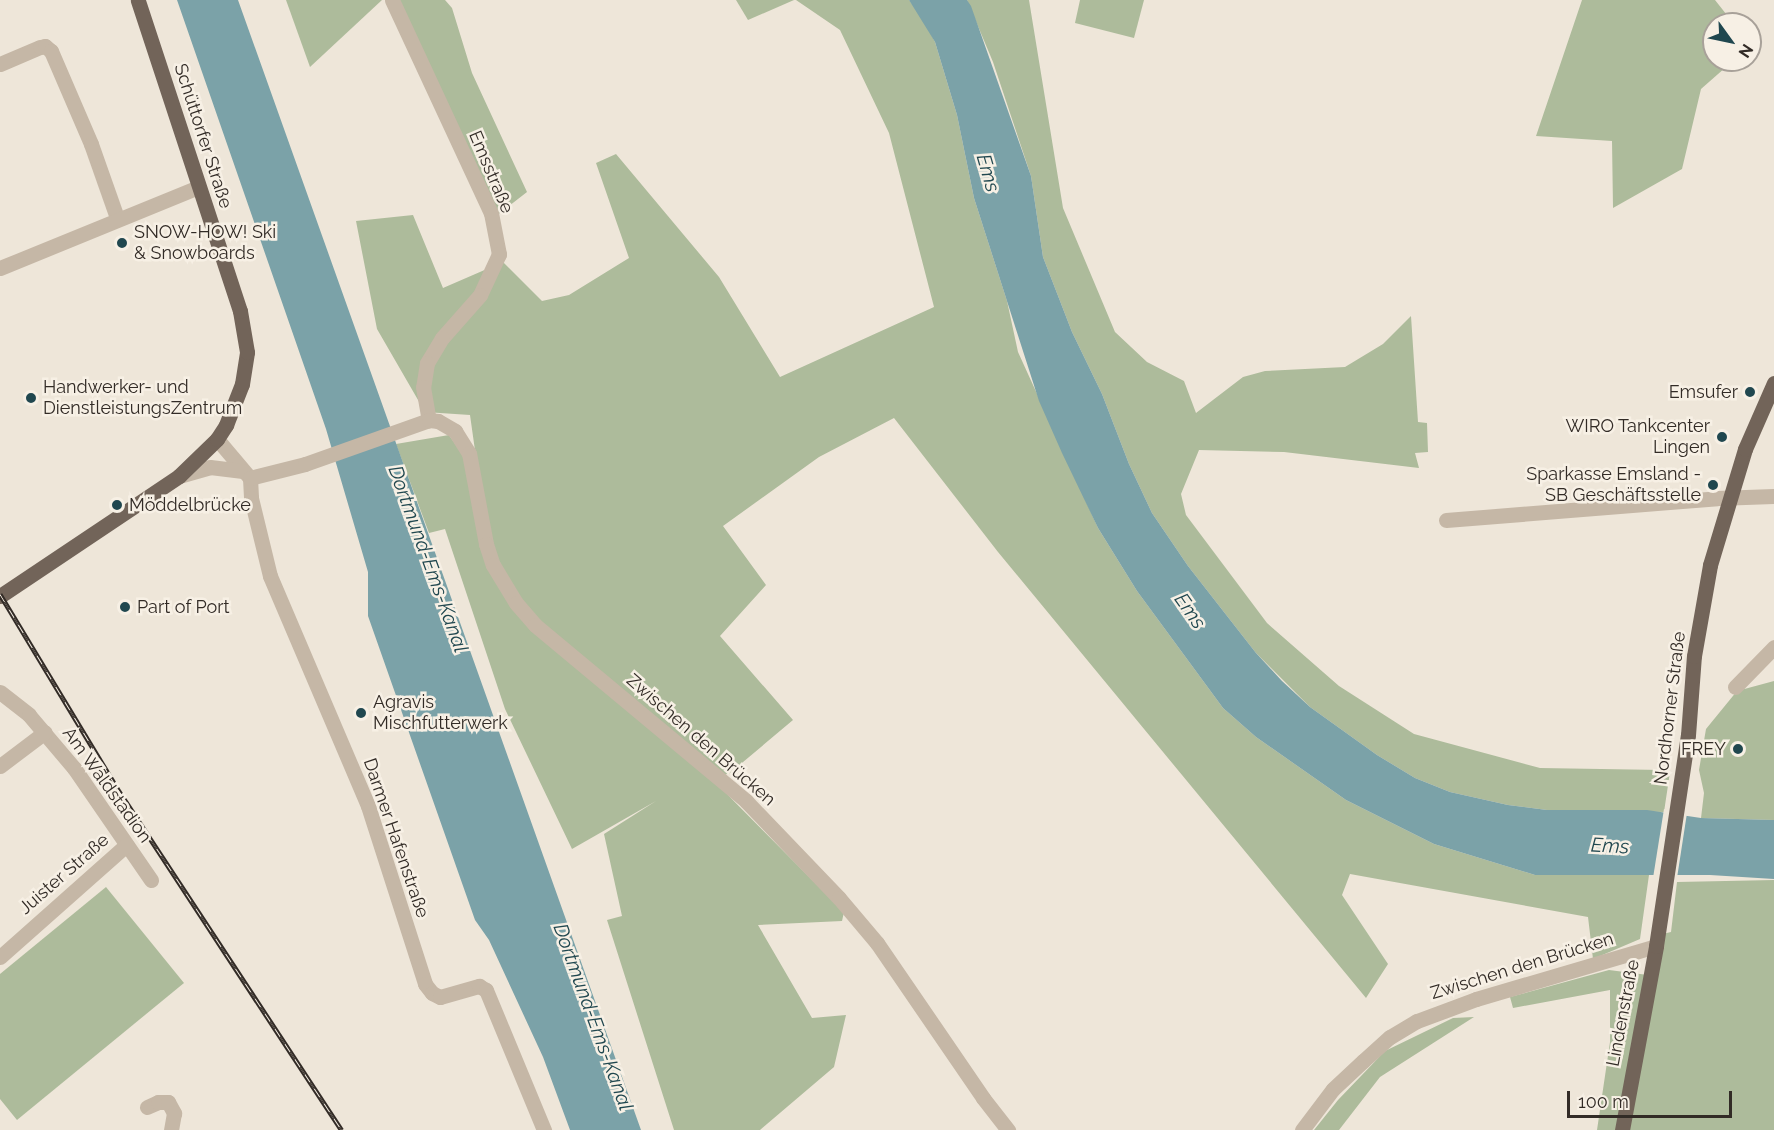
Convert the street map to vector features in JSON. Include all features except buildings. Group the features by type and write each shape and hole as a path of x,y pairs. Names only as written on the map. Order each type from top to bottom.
{"main road":[{"name":"Schüttorfer Straße","path":"0,596 179,476 217,440 226,425 242,384 247,352 240,311 138,0"},
{"name":"Nordhorner Straße","path":"1661,904 1688,735 1694,656 1710,565 1729,497 1758,417 1774,383"},
{"name":"Lindenstraße","path":"1622,1130 1656,946 1661,904"}],"street":[{"name":"Emsstraße","path":"392,0 491,213 499,254 480,295 442,338 427,363 423,387 422,422"},
{"path":"0,64 40,47 51,51 91,144 117,218"},
{"path":"0,268 117,218 198,187"},
{"path":"179,476 210,467 247,475 305,464 422,422"},
{"name":"Zwischen den Brücken","path":"422,422 446,425 463,439 469,453 486,544 498,574 516,603 535,625 746,801 839,898 877,943 983,1098 1008,1130"},
{"path":"217,440 247,475"},
{"name":"Darmer Hafenstraße","path":"247,475 250,498 270,576 368,806 425,984 432,993 440,997 479,986 486,990 544,1130"},
{"path":"1446,520 1729,497 1774,496"},
{"path":"1735,687 1774,647"},
{"name":"Am Waldstadion","path":"0,692 45,732 74,768 151,880"},
{"path":"0,766 45,732"},
{"name":"Juister Straße","path":"0,957 126,845"},
{"name":"Zwischen den Brücken","path":"1302,1130 1333,1089 1363,1060 1390,1037 1417,1021 1476,999 1656,946"},
{"path":"147,1107 158,1102 168,1102 174,1113 171,1130"}],"green space":[{"path":"286,0 382,0 310,67"},
{"path":"393,0 445,0 452,8 472,73 527,192 496,216"},
{"path":"736,0 794,0 748,20"},
{"path":"796,0 909,0 922,17 935,42 957,115 974,198 1007,301 1018,352 1098,528 1137,591 1223,708 1256,737 1346,800 1434,844 1535,875 1649,875 1640,939 1593,959 1588,917 1350,874 1342,895 1388,964 1366,998 998,552 894,418 819,457 723,526 766,585 720,636 793,720 730,773 712,779 844,912 842,921 758,925 812,1018 846,1015 834,1067 760,1130 674,1130 607,920 622,916 604,834 656,801 572,849 505,709 445,529 429,533 396,444 449,435 462,454 483,507 470,415 425,412 377,329 356,221 413,215 443,288 503,262 542,301 569,295 629,258 596,163 616,154 719,277 780,377 934,307 889,133 840,30"},
{"path":"967,0 1029,0 1063,208 1115,332 1147,362 1184,381 1196,413 1243,377 1265,371 1345,367 1383,344 1411,316 1418,422 1427,423 1428,452 1415,453 1419,468 1284,452 1199,450 1181,494 1186,515 1267,623 1339,686 1414,734 1540,768 1670,772 1664,812 1547,810 1508,805 1450,792 1415,778 1377,755 1310,707 1256,653 1188,566 1152,513 1129,464 1102,394 1072,332 1043,257 1031,176 993,62"},
{"path":"1080,0 1144,0 1134,38 1075,23"},
{"path":"1582,0 1715,0 1724,12 1702,12 1702,72 1720,72 1701,89 1682,169 1613,208 1612,141 1536,136"},
{"name":"FREY","path":"1774,681 1774,820 1701,818 1704,793 1699,770 1706,729 1737,691"},
{"path":"1774,880 1774,1130 1597,1130 1610,1042 1610,990 1513,1008 1510,997 1609,970 1648,975 1654,936 1671,932 1677,882"},
{"path":"106,887 184,983 17,1120 0,1099 0,974"},
{"path":"1474,1017 1380,1077 1339,1130 1314,1130 1338,1100 1385,1051 1453,1018"}],"water":[{"name":"Dortmund-Ems-Kanal","path":"177,0 238,0 641,1130 570,1130 543,1057 489,940 475,920 368,616 368,572 326,429"},
{"name":"Ems","path":"909,0 967,0 971,6 1031,176 1043,257 1072,332 1102,394 1129,464 1152,513 1188,566 1256,653 1282,681 1310,707 1377,755 1415,778 1450,792 1508,805 1547,810 1647,810 1701,818 1774,820 1774,879 1710,875 1535,875 1434,844 1346,800 1256,737 1223,708 1137,591 1098,528 1062,453 1039,401 974,198 957,115 935,42"}],"pier":[{"path":"1664,809 1687,813 1677,878 1653,878"}],"railway":[{"path":"0,594 117,788 342,1130"}],"place":[{"name":"SNOW-HOW! Ski & Snowboards","path":"122,243"},
{"name":"Emsufer","path":"1750,392"},
{"name":"Handwerker- und DienstleistungsZentrum","path":"31,398"},
{"name":"WIRO Tankcenter Lingen","path":"1722,437"},
{"name":"Sparkasse Emsland - SB Geschäftsstelle","path":"1713,485"},
{"name":"Möddelbrücke","path":"117,505"},
{"name":"Part of Port","path":"125,607"},
{"name":"Agravis Mischfutterwerk","path":"361,713"},
{"name":"FREY","path":"1738,749"}]}
